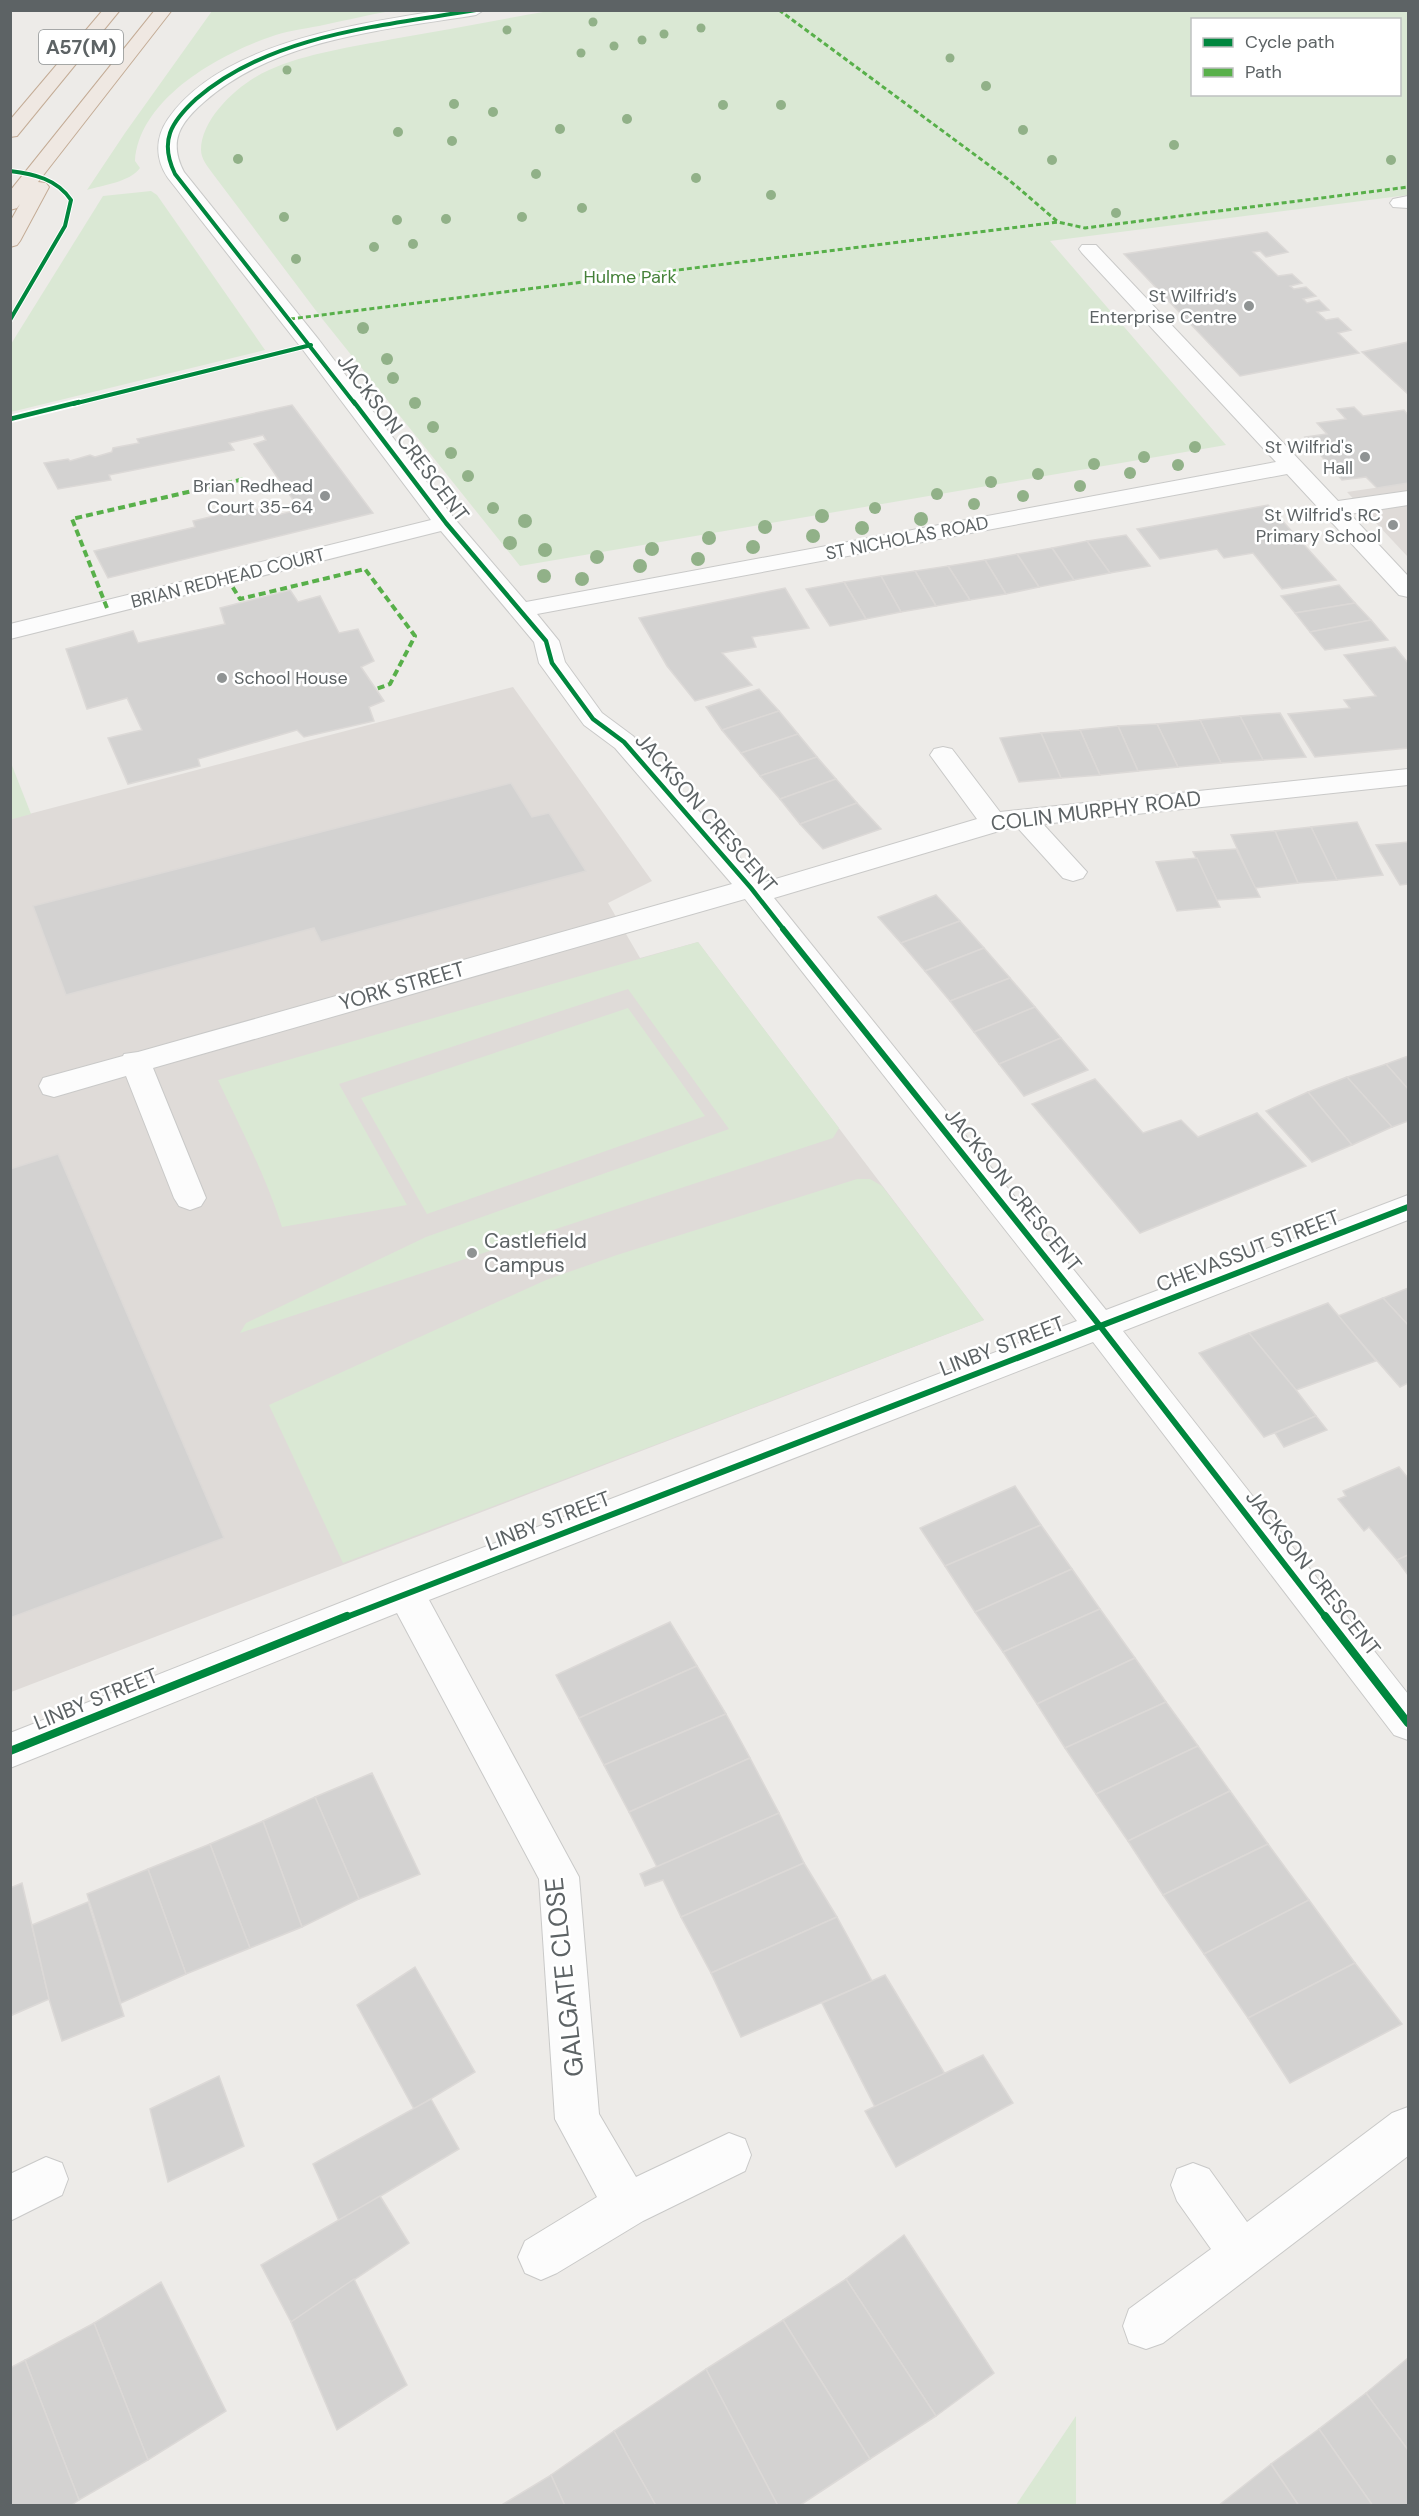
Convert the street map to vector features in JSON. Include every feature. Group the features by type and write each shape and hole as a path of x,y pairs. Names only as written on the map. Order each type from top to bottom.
{"highway":[{"name":"A57(M)","path":"10,132 112,10"},
{"name":"A57(M)","path":"10,204 65,138 164,10"},
{"name":"A57(M)","path":"119,69 183,10"},
{"name":"A57(M)","path":"50,83 68,32"},
{"name":"A57(M)","path":"10,241 65,138"}],"street":[{"name":"JACKSON CRESCENT","path":"476,10 311,43 258,60 232,72 197,96 174,122 165,147 167,161 446,523 546,640 552,663 593,719 624,742 754,891 1100,1326 1408,1722"},
{"path":"1089,249 1408,590"},
{"name":"ST NICHOLAS ROAD","path":"520,610 1294,466"},
{"path":"1334,509 1408,498"},
{"name":"BRIAN REDHEAD COURT","path":"10,632 446,523"},
{"path":"944,755 993,821"},
{"name":"COLIN MURPHY ROAD","path":"754,891 993,821 1408,777"},
{"path":"1022,817 1073,872"},
{"name":"YORK STREET","path":"54,1086 135,1061 754,891"},
{"path":"135,1061 190,1198"},
{"name":"CHEVASSUT STREET","path":"1100,1326 1408,1207"},
{"name":"LINBY STREET","path":"10,1750 406,1593 1100,1326"},
{"name":"GALGATE CLOSE","path":"406,1593 559,1877 577,2119 627,2205"},
{"path":"1146,2326 1408,2129"},
{"path":"541,2257 627,2205 729,2155"},
{"path":"1193,2185 1242,2253"}],"shaded area":[{"name":"St Wilfrid's RC Primary School","path":"1408,483 1408,557 1347,492"},
{"name":"Castlefield Campus","path":"513,687 652,881 608,903 640,958 698,942 984,1320 11,1692 10,819"}],"green space":[{"path":"212,11 391,11 276,35 249,45 205,68 184,82 150,118 140,139 135,161 140,168 136,173 123,180 87,190 125,133"},
{"name":"Hulme Park","path":"549,11 1408,11 1408,195 1050,241 1226,445 520,566 320,316 209,169 201,153 203,138 215,113 235,92 258,76 299,59 393,39"},
{"path":"151,191 157,195 265,350 11,412 11,344 103,196"},
{"path":"11,763 31,814 13,819 11,819"},
{"path":"698,942 839,1128 833,1138 240,1333 246,1323 426,1237 729,1129 628,989 339,1084 407,1205 282,1227 261,1171 218,1080"},
{"path":"628,1008 705,1116 427,1214 361,1098"},
{"path":"857,1179 870,1179 882,1186 984,1320 343,1563 269,1405 546,1280 617,1255"},
{"path":"1076,2416 1076,2505 1016,2505"}],"building":[{"name":"St Wilfrid’s Enterprise Centre","path":"1267,232 1288,252 1266,257 1260,251 1253,252 1278,276 1292,274 1302,283 1290,286 1294,289 1306,287 1316,296 1303,299 1307,303 1319,300 1329,310 1317,312 1326,320 1338,318 1351,330 1338,333 1359,353 1240,376 1124,254"},
{"path":"1408,342 1408,394 1362,352"},
{"name":"Brian Redhead Court 35-64","path":"292,405 373,513 108,578 94,551 195,527 193,521 239,510 242,515 269,505 278,515 309,507 306,502 296,504 254,444 266,440 263,435 229,443 234,450 109,475 111,480 58,489 44,463 68,459 70,461 90,455 95,457 112,452 113,448 139,443 137,439"},
{"name":"St Wilfrid's Hall","path":"1354,407 1363,416 1404,410 1408,415 1408,483 1377,488 1366,477 1342,480 1305,437 1327,434 1317,423 1346,419 1337,409"},
{"path":"1268,505 1336,580 1282,589 1253,553 1224,558 1217,549 1160,559 1137,529"},
{"path":"1126,535 1150,566 1110,573 1087,541"},
{"path":"1087,541 1110,573 1074,580 1052,548"},
{"path":"1052,548 1074,580 1039,587 1017,554"},
{"path":"1017,554 1039,587 1006,594 985,560"},
{"path":"985,560 1006,594 970,600 948,566"},
{"path":"948,566 970,600 936,606 915,571"},
{"path":"915,571 936,606 901,612 881,576"},
{"path":"881,576 901,612 866,619 844,582"},
{"path":"844,582 866,619 830,626 806,589"},
{"path":"1339,585 1355,603 1295,613 1281,596"},
{"path":"785,588 809,628 752,637 756,647 722,653 752,685 695,701 667,666 639,618"},
{"name":"School House","path":"290,590 298,602 320,596 339,633 358,629 374,661 361,667 384,701 369,707 374,721 304,737 297,730 198,759 200,766 128,784 108,738 142,730 127,698 87,709 66,649 133,631 138,643 225,624 220,608"},
{"path":"1355,603 1371,620 1310,632 1295,613"},
{"path":"1371,620 1388,640 1325,650 1310,632"},
{"path":"1395,647 1408,663 1408,748 1315,757 1288,714 1350,708 1344,700 1376,696 1344,655"},
{"path":"759,689 779,711 722,730 706,707"},
{"path":"779,711 798,734 741,753 722,730"},
{"path":"1280,713 1306,757 1263,760 1240,716"},
{"path":"1240,716 1263,760 1221,763 1200,720"},
{"path":"1200,720 1221,763 1178,767 1157,724"},
{"path":"1157,724 1178,767 1138,771 1118,726"},
{"path":"1118,726 1138,771 1100,775 1080,730"},
{"path":"1080,730 1100,775 1061,778 1041,733"},
{"path":"1041,733 1061,778 1019,782 1000,738"},
{"path":"798,734 817,757 760,776 741,753"},
{"path":"817,757 836,779 780,799 760,776"},
{"path":"836,779 857,803 800,824 780,799"},
{"path":"511,783 532,817 549,813 586,871 321,942 314,928 66,995 33,906"},
{"path":"857,803 881,829 823,849 800,824"},
{"path":"1357,822 1383,875 1337,880 1311,827"},
{"path":"1311,827 1337,880 1298,883 1275,831"},
{"path":"1275,831 1298,883 1255,888 1231,835"},
{"path":"1408,842 1408,884 1400,885 1376,845"},
{"path":"1236,849 1260,897 1217,900 1193,852"},
{"path":"1197,858 1220,907 1177,911 1156,862"},
{"path":"936,895 960,921 901,943 878,917"},
{"path":"960,921 984,948 925,971 901,943"},
{"path":"984,948 1010,978 950,1001 925,971"},
{"path":"1010,978 1035,1007 974,1032 950,1001"},
{"path":"1035,1007 1061,1038 999,1064 974,1032"},
{"path":"1061,1038 1088,1070 1024,1096 999,1064"},
{"path":"1408,1056 1408,1089 1386,1064"},
{"path":"1386,1064 1408,1089 1408,1121 1392,1127 1347,1077"},
{"path":"1347,1077 1392,1127 1352,1145 1308,1092"},
{"path":"1095,1079 1143,1133 1181,1120 1198,1137 1257,1113 1306,1166 1140,1233 1032,1104"},
{"path":"1308,1092 1352,1145 1312,1162 1266,1111"},
{"path":"58,1154 224,1538 10,1618 10,1169"},
{"path":"1408,1288 1408,1325 1383,1298"},
{"path":"1383,1298 1408,1325 1408,1383 1400,1387 1338,1316"},
{"path":"1328,1303 1376,1361 1296,1390 1249,1333"},
{"path":"1249,1333 1316,1416 1264,1437 1199,1353"},
{"path":"1316,1416 1327,1430 1284,1447 1275,1433"},
{"path":"1399,1467 1408,1478 1408,1555 1397,1560 1369,1527 1364,1531 1338,1499 1346,1496 1343,1491"},
{"path":"1015,1486 1041,1525 945,1566 920,1528"},
{"path":"1041,1525 1072,1569 975,1612 945,1566"},
{"path":"1408,1555 1408,1575 1397,1560"},
{"path":"1072,1569 1100,1609 1003,1652 975,1612"},
{"path":"1100,1609 1135,1658 1037,1704 1003,1652"},
{"path":"670,1622 697,1666 579,1718 556,1675"},
{"path":"1135,1658 1166,1702 1065,1748 1037,1704"},
{"path":"697,1666 726,1714 604,1765 579,1718"},
{"path":"1166,1702 1198,1746 1096,1794 1065,1748"},
{"path":"726,1714 750,1758 629,1812 604,1765"},
{"path":"1198,1746 1230,1791 1128,1841 1096,1794"},
{"path":"750,1758 779,1813 657,1867 629,1812"},
{"path":"372,1773 420,1874 359,1899 315,1797"},
{"path":"1230,1791 1268,1844 1163,1895 1128,1841"},
{"path":"315,1797 359,1899 302,1927 263,1821"},
{"path":"779,1813 804,1863 681,1917 663,1880 645,1886 640,1874"},
{"path":"263,1821 302,1927 250,1948 210,1844"},
{"path":"210,1844 250,1948 186,1974 148,1869"},
{"path":"1268,1844 1309,1900 1204,1954 1163,1895"},
{"path":"804,1863 837,1917 711,1973 681,1917"},
{"path":"148,1869 186,1974 121,2003 87,1894"},
{"path":"22,1883 49,1999 10,2016 10,1888"},
{"path":"1309,1900 1355,1963 1248,2018 1204,1954"},
{"path":"88,1902 124,2016 62,2041 49,1999 32,1925"},
{"path":"837,1917 872,1981 741,2037 711,1973"},
{"path":"1355,1963 1402,2024 1290,2083 1248,2018"},
{"path":"415,1967 475,2072 414,2109 357,2005"},
{"path":"885,1975 945,2074 875,2107 822,2003"},
{"path":"983,2055 1013,2103 896,2167 865,2111"},
{"path":"219,2076 244,2146 168,2182 150,2109"},
{"path":"431,2099 459,2149 339,2221 313,2164"},
{"path":"380,2196 409,2243 291,2322 261,2265"},
{"path":"904,2235 994,2373 936,2416 846,2279"},
{"path":"354,2279 407,2385 337,2430 291,2322"},
{"path":"846,2279 936,2416 870,2459 783,2320"},
{"path":"161,2282 226,2411 148,2460 94,2323"},
{"path":"783,2320 870,2459 799,2506 778,2506 706,2369"},
{"path":"94,2323 148,2460 79,2500 25,2360"},
{"path":"1408,2358 1408,2450 1366,2393"},
{"path":"25,2360 79,2500 70,2506 10,2506 10,2368"},
{"path":"706,2369 778,2506 656,2506 614,2431"},
{"path":"1366,2393 1408,2450 1408,2506 1373,2506 1319,2429"},
{"path":"1319,2429 1373,2506 1299,2506 1271,2464"},
{"path":"614,2431 656,2506 565,2506 551,2475"},
{"path":"1271,2464 1299,2506 1218,2506"},
{"path":"551,2475 565,2506 500,2506"}],"marked path":[{"path":"779,10 1009,180 1058,222"},
{"path":"290,319 1058,222 1085,228 1408,187"},
{"path":"107,608 72,519 244,479"},
{"path":"227,578 240,599 365,569 415,636 390,684 376,689"}],"cycle path":[{"path":"476,10 402,22 321,39 245,66 212,85 178,117 167,140 170,165 446,523 546,641 552,663 593,719 624,742 751,888 1100,1326 1408,1723"},
{"path":"10,171 53,182 71,200 65,226 10,320"},
{"path":"10,419 311,345"},
{"path":"10,1751 406,1593 1408,1207"}],"place":[{"name":"St Wilfrid’s Enterprise Centre","path":"1249,306"},
{"name":"St Wilfrid's Hall","path":"1365,457"},
{"name":"Brian Redhead Court 35-64","path":"325,496"},
{"name":"St Wilfrid's RC Primary School","path":"1393,525"},
{"name":"School House","path":"222,678"},
{"name":"Castlefield Campus","path":"472,1253"}]}
